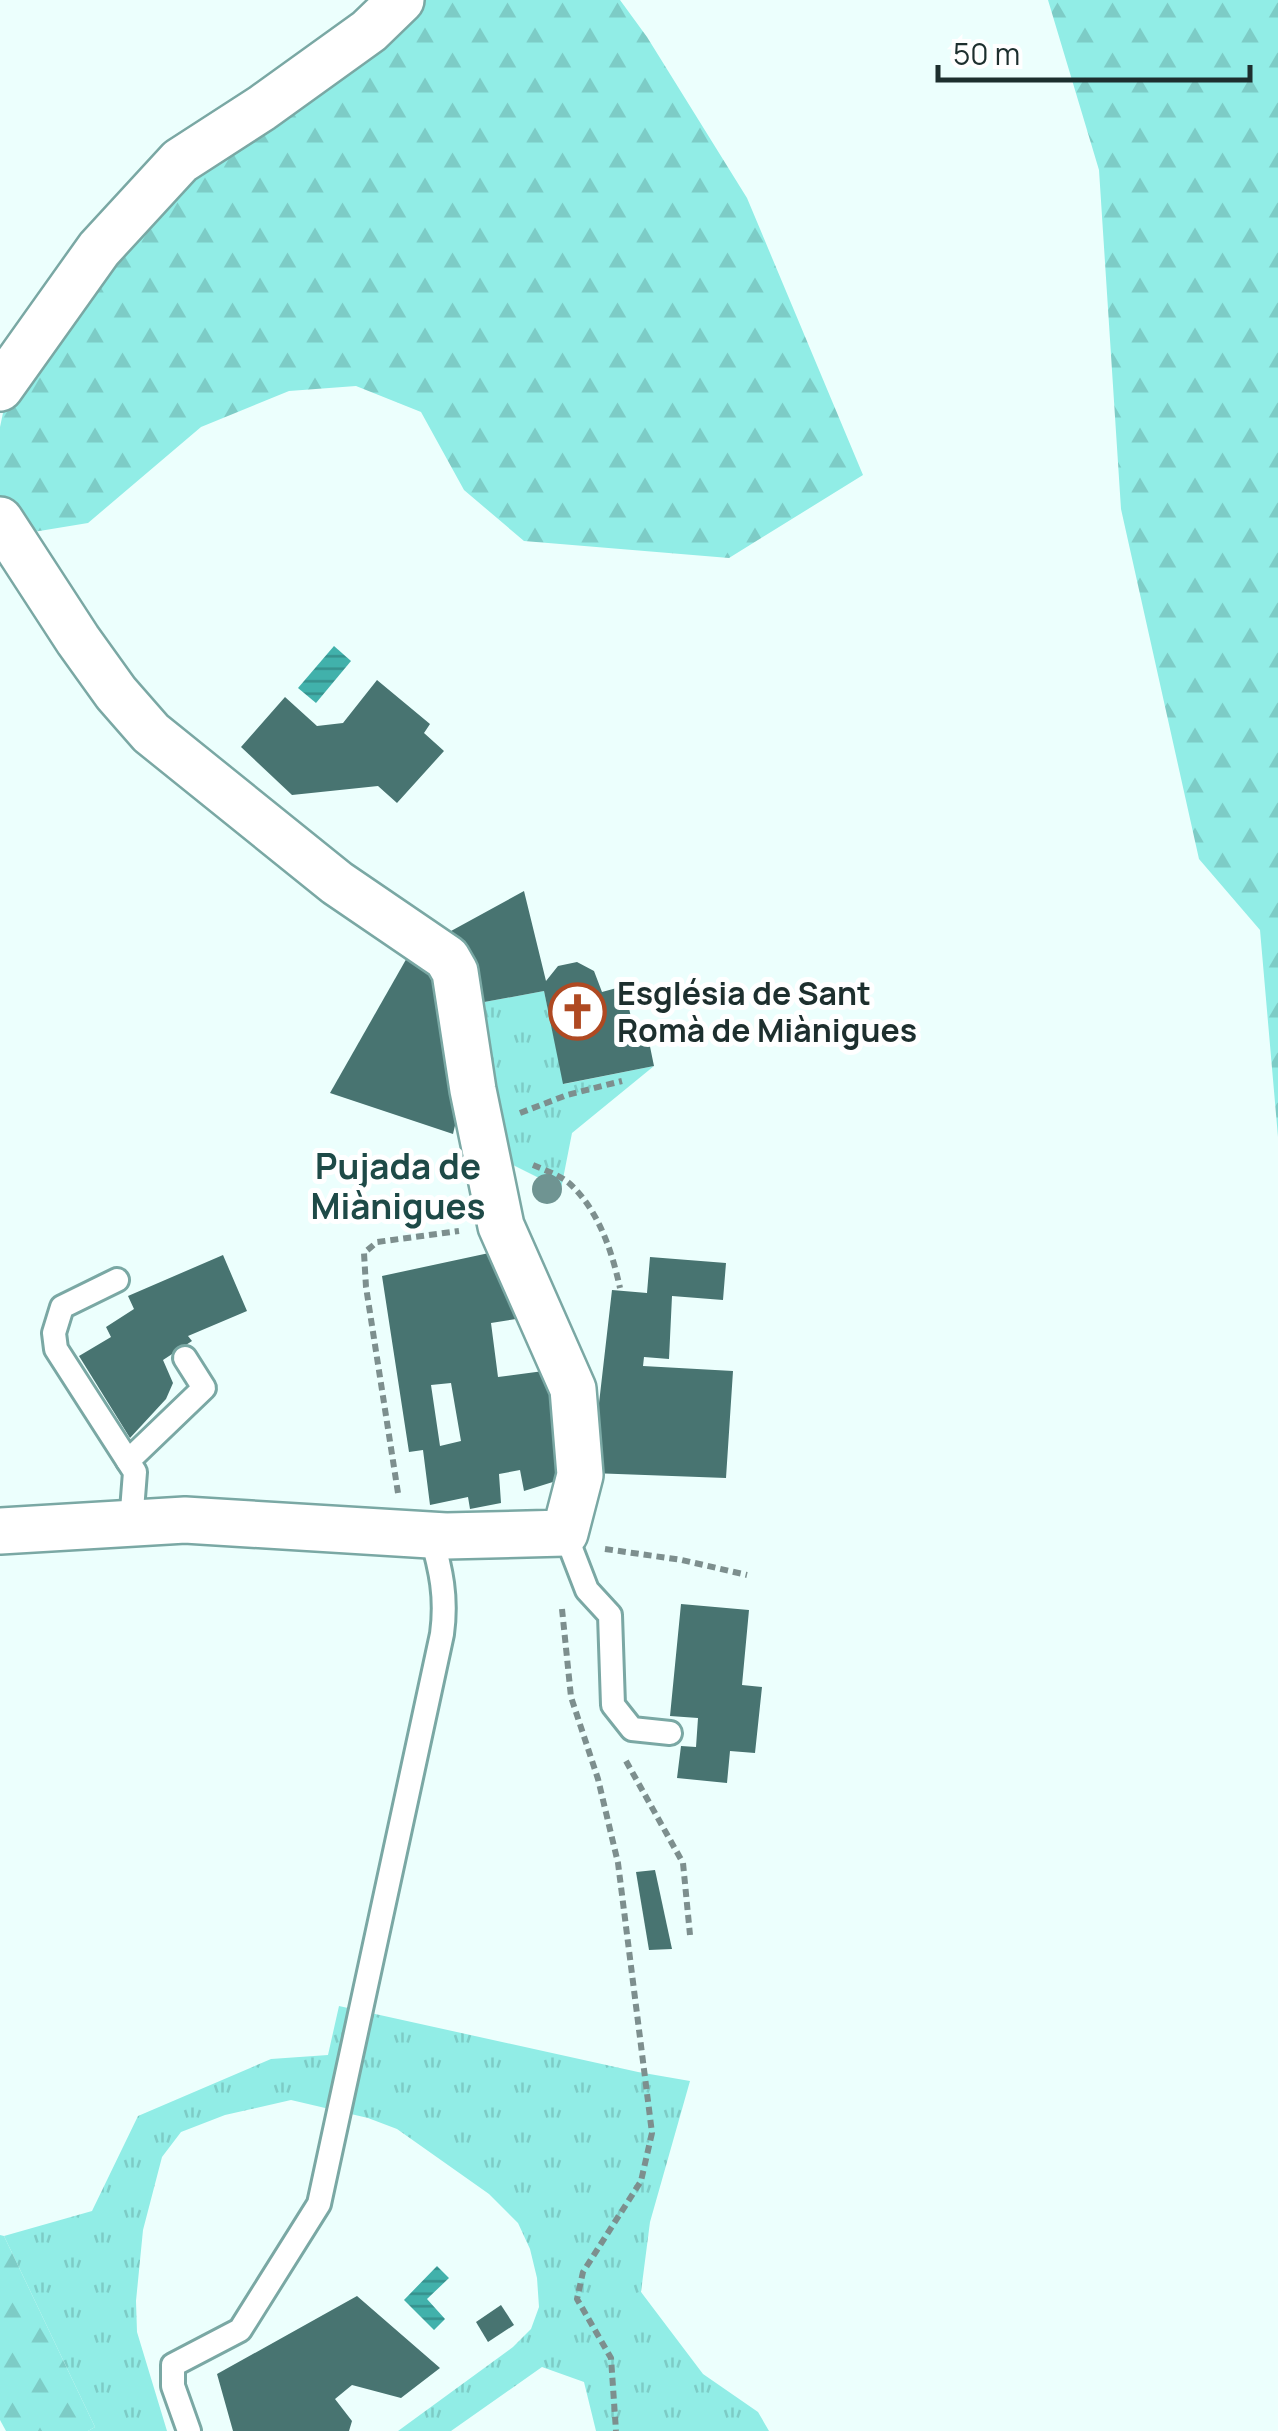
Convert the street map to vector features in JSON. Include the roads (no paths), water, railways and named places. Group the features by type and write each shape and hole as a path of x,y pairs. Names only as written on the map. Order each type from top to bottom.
{"street":[{"path":"0,388 99,249 180,161 278,97 368,30 401,0"},
{"path":"0,520 78,640 150,733 337,882 447,958 456,972 501,1226 573,1389 580,1476 564,1533 418,1534 310,1530 246,1522 130,1523 0,1531"}],"lane":[{"path":"117,1280 62,1307 54,1332 56,1349 135,1472 130,1523"},
{"path":"128,1461 204,1388 185,1358"},
{"path":"564,1533 587,1590 610,1615 613,1705 632,1729 670,1732"},
{"path":"189,2431 173,2386 173,2365 240,2330 319,2204 442,1634 444,1584 418,1534"}],"place":[{"name":"Església de Sant Romà de Miànigues","path":"578,1012"}],"district":[{"name":"Pujada de Miànigues","path":"398,1187"}]}
